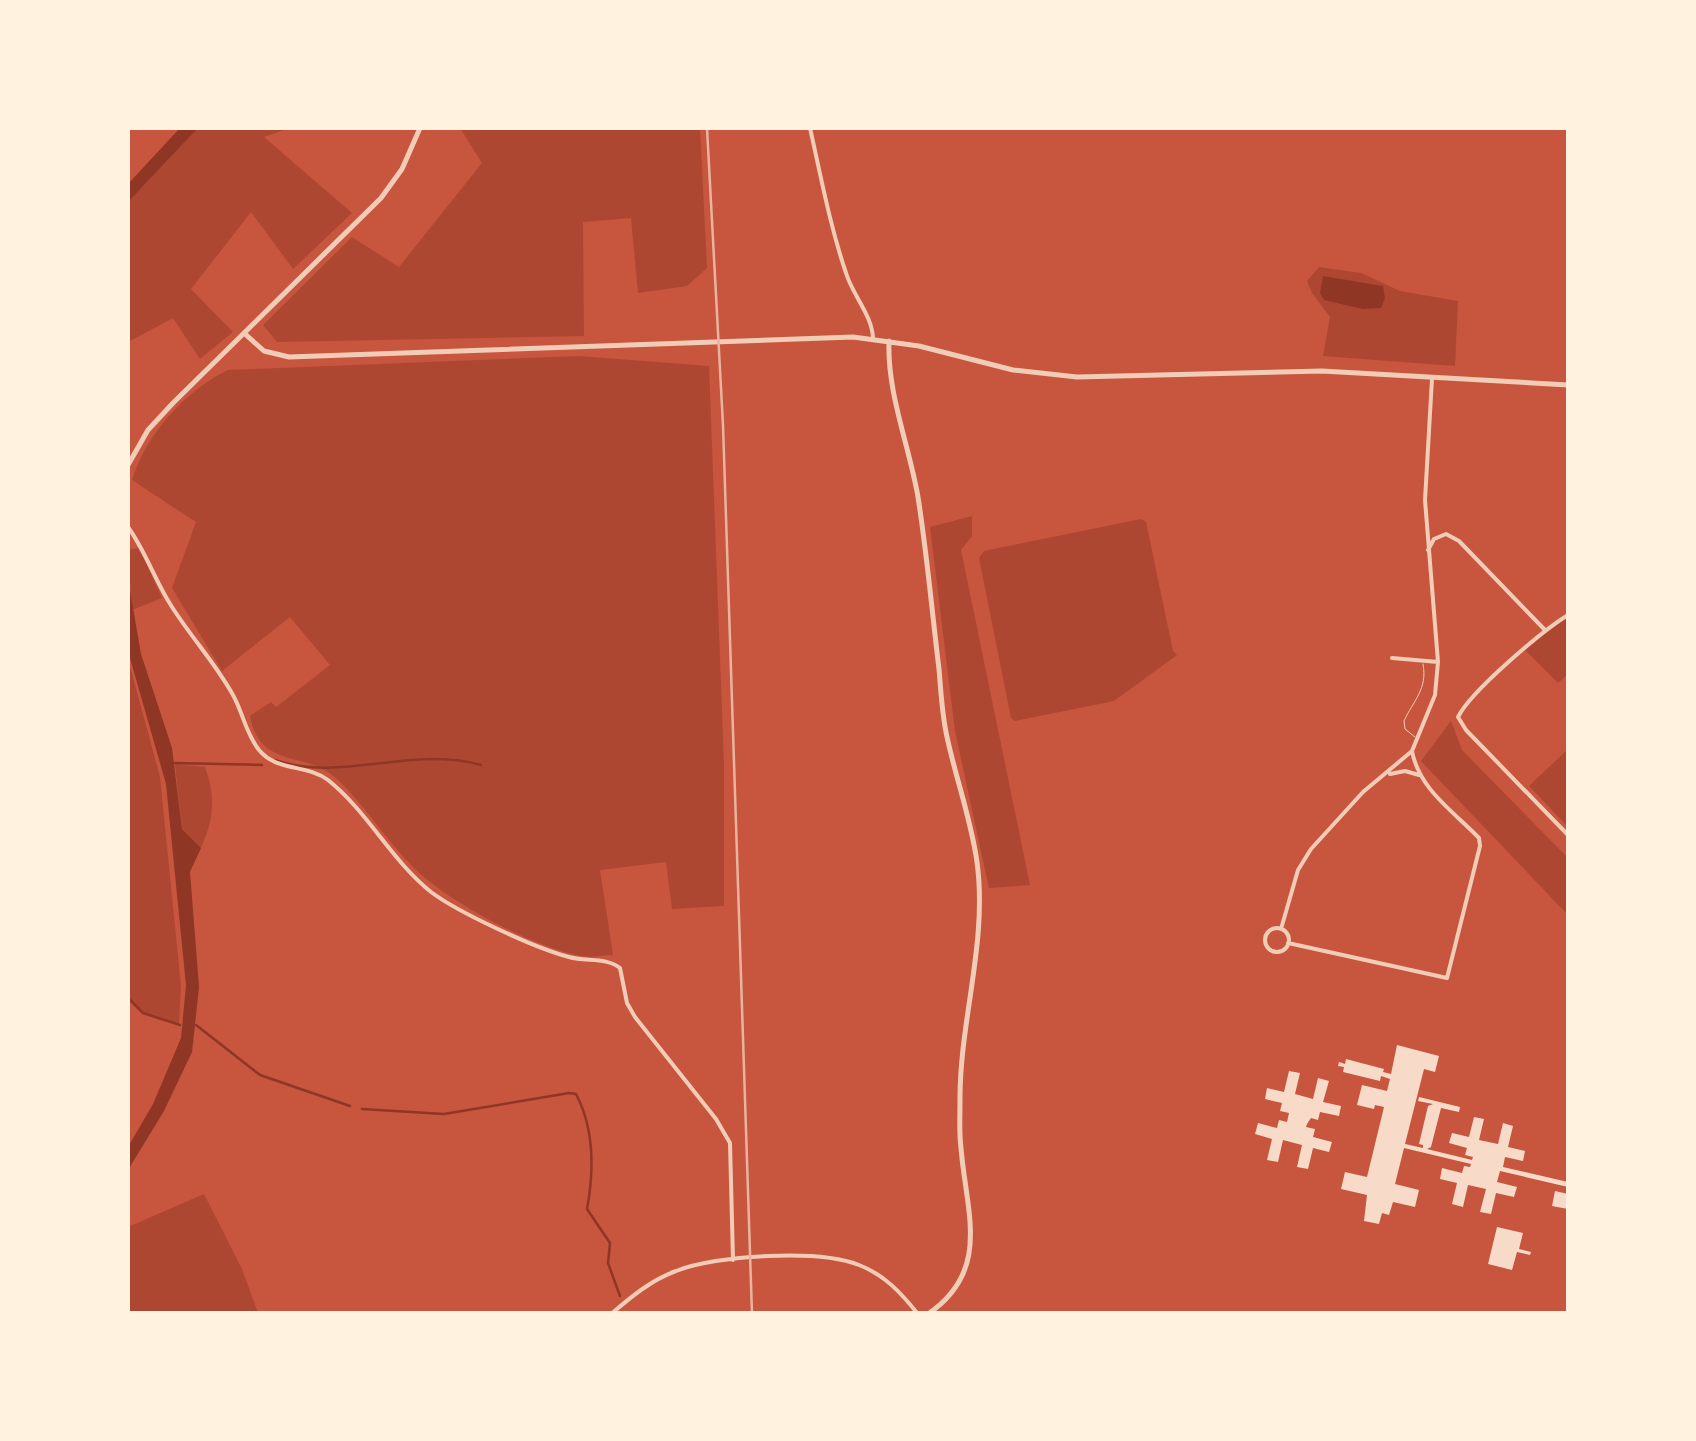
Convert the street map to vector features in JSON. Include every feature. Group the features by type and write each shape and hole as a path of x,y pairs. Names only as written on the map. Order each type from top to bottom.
{"street":[{"path":"128,465 148,430 381,198 402,169 420,128"},
{"path":"810,128 829,215 848,278 872,327 873,338"},
{"path":"244,333 264,352 288,357 873,338 1013,370 1077,377 1322,371 1568,385"},
{"path":"889,341 890,378 920,510 946,735 978,877 978,935 963,1030 960,1090 960,1148 972,1242 959,1284 928,1314"},
{"path":"1281,929 1298,870 1311,848 1362,792 1412,751 1435,695 1438,662 1425,500 1432,376"},
{"path":"128,527 170,604 233,695 263,755 272,762 311,771 329,781 362,812 407,868 453,905 565,956 610,961 620,968 627,1003 635,1016 716,1118 730,1143 733,1260"},
{"path":"1428,550 1434,540 1446,534 1459,541 1545,630"},
{"path":"1568,614 1470,699 1458,716 1466,730 1568,835"},
{"path":"1392,658 1438,662"},
{"path":"1412,751 1418,775"},
{"path":"1288,944 1447,978 1479,838 1418,775 1405,771 1386,775"},
{"path":"1281,929 1267,933 1266,945 1278,952 1288,944"},
{"path":"1281,929 1288,944"},
{"path":"611,1314 647,1286 703,1263 806,1256 842,1260 879,1274 897,1288 918,1314"}],"lane":[{"path":"1418,738 1405,729 1404,721 1421,693 1425,672 1422,661"}],"shaded area":[{"path":"180,128 198,128 128,202 128,184"},
{"path":"198,128 290,128 264,137 352,213 293,269 251,212 191,289 233,332 200,359 173,318 128,342 128,202"},
{"path":"460,128 700,128 707,268 687,286 638,293 631,218 583,222 584,336 277,342 263,325 352,237 399,267 482,163"},
{"path":"1319,267 1361,273 1400,291 1458,301 1455,366 1323,356 1330,317 1307,281","holes":["1348,281 1383,286 1362,309 1347,305"]},
{"path":"1323,276 1383,286 1385,298 1381,308 1362,309 1324,300 1320,293"},
{"path":"579,356 709,366 724,764 724,906 672,909 666,862 600,870 613,955 589,957 541,944 446,894 413,867 337,779 263,745 250,716 271,702 276,707 330,665 290,617 222,671 172,588 196,522 132,480 147,446 169,416 197,390 228,370"},
{"path":"972,516 972,536 961,550 1030,885 989,888 955,731 930,527"},
{"path":"1141,519 1146,522 1177,655 1114,701 1015,721 1011,718 979,558 984,551"},
{"path":"139,548 162,598 132,610 128,550"},
{"path":"128,579 141,654 172,748 182,829 201,848 190,872 199,987 192,1052 164,1111 128,1170 128,1147 153,1104 181,1038 186,985 166,784 128,651"},
{"path":"1568,615 1568,674 1558,683 1524,649"},
{"path":"128,659 160,777 181,986 179,1024 143,1013 128,998"},
{"path":"1451,721 1462,750 1568,858 1568,915 1421,761"},
{"path":"1568,749 1568,827 1529,786"},
{"path":"175,764 205,767 209,778 212,808 201,848 182,829"},
{"path":"204,1194 242,1269 258,1313 129,1313 128,1227"}],"building":[{"path":"1397,1045 1439,1056 1435,1072 1424,1069 1405,1144 1423,1148 1419,1144 1428,1106 1433,1104 1418,1101 1419,1097 1460,1107 1459,1112 1441,1108 1431,1147 1427,1149 1472,1160 1473,1157 1465,1155 1467,1148 1449,1143 1452,1133 1469,1137 1474,1117 1484,1119 1479,1140 1498,1144 1503,1123 1513,1126 1508,1147 1525,1151 1523,1161 1505,1157 1503,1167 1568,1182 1568,1187 1500,1171 1497,1182 1517,1187 1514,1197 1496,1193 1491,1214 1480,1212 1486,1189 1468,1185 1463,1207 1452,1204 1457,1183 1440,1179 1442,1168 1462,1173 1464,1166 1471,1164 1404,1148 1395,1184 1419,1190 1415,1207 1393,1202 1389,1215 1382,1213 1379,1224 1364,1221 1367,1195 1341,1189 1345,1172 1367,1177 1384,1107 1357,1105 1362,1085 1387,1091 1390,1079 1381,1076 1380,1081 1343,1072 1344,1067 1338,1066 1339,1062 1345,1064 1346,1059 1391,1074"},
{"path":"1289,1071 1300,1073 1295,1094 1313,1099 1318,1078 1329,1081 1323,1102 1341,1106 1339,1116 1320,1112 1318,1120 1311,1118 1307,1124 1306,1127 1315,1129 1313,1137 1332,1142 1329,1152 1313,1148 1308,1169 1297,1167 1302,1145 1283,1140 1278,1162 1267,1160 1272,1139 1255,1134 1258,1123 1277,1128 1279,1120 1287,1122 1289,1113 1280,1111 1282,1103 1265,1099 1267,1088 1284,1092"},
{"path":"1555,1191 1568,1194 1568,1209 1552,1206"},
{"path":"1497,1227 1523,1233 1519,1249 1531,1252 1517,1252 1512,1270 1488,1264"}],"waterway":[{"path":"275,760 325,768 429,759 481,765"},
{"path":"173,763 262,765"},
{"path":"128,998 143,1013 180,1025"},
{"path":"196,1025 260,1075 350,1106"},
{"path":"362,1109 444,1114 576,1094 587,1122 591,1151 587,1209 610,1243 608,1263 620,1296"}],"railway":[{"path":"707,128 723,425 752,1314"}]}
